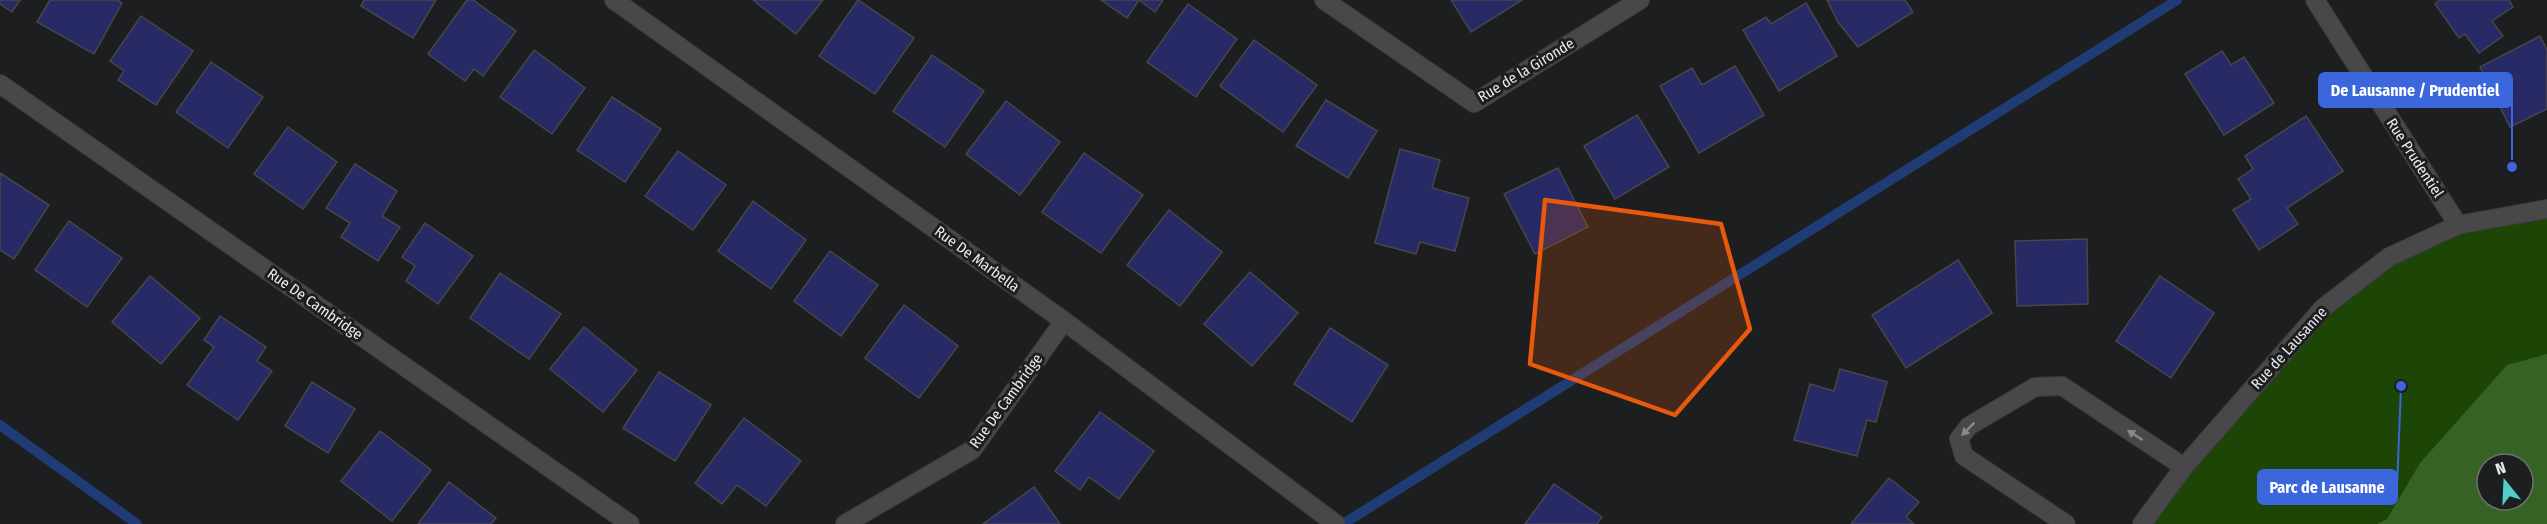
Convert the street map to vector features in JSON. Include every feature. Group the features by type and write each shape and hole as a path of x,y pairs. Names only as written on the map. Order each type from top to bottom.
{"street":[{"name":"Rue De Marbella","path":"614,0 1064,321 1336,524"},
{"name":"Rue de la Gironde","path":"1324,0 1473,103 1640,0"},
{"name":"Rue Prudentiel","path":"2315,0 2458,225"},
{"name":"Rue De Cambridge","path":"0,84 630,524"},
{"name":"Rue de Lausanne","path":"2142,524 2184,467 2323,308 2389,256 2458,225 2547,209"},
{"name":"Rue De Cambridge","path":"844,524 972,450 1064,321"},
{"path":"2066,524 1965,456 1959,439 1969,426 2035,387 2062,386 2184,467"}],"highlighted area":[{"path":"1545,200 1721,224 1750,329 1675,415 1530,364"}],"green space":[{"path":"2547,209 2547,524 2142,524 2323,308 2458,225"},
{"path":"2547,354 2547,524 2377,524 2387,519 2420,463 2507,365"}],"building":[{"path":"0,0 20,0 12,12 0,4"},
{"path":"50,0 117,0 122,3 94,54 37,22"},
{"path":"364,0 436,0 413,38 361,6"},
{"path":"467,0 473,0 516,31 483,76 474,69 465,81 428,54"},
{"path":"753,0 823,0 796,34"},
{"path":"858,0 914,38 875,94 819,56"},
{"path":"1101,0 1139,0 1127,18"},
{"path":"1139,0 1163,0 1155,12"},
{"path":"1451,0 1522,0 1471,32"},
{"path":"1827,0 1905,0 1913,12 1858,47 1838,22"},
{"path":"2440,0 2509,0 2513,7 2492,21 2503,36 2479,53 2465,34 2459,38 2435,4"},
{"path":"1806,3 1837,56 1779,91 1743,30 1766,17 1771,24"},
{"path":"1188,4 1237,39 1196,97 1147,62"},
{"path":"141,16 193,51 156,105 118,80 124,71 110,61"},
{"path":"2540,36 2547,50 2547,109 2510,127 2480,67"},
{"path":"1254,40 1317,85 1283,132 1220,86"},
{"path":"534,50 585,88 552,134 500,97"},
{"path":"2222,51 2231,65 2244,57 2274,103 2224,135 2185,74"},
{"path":"932,55 984,91 945,147 893,111"},
{"path":"211,62 263,97 228,148 176,112"},
{"path":"1735,66 1764,115 1699,153 1660,86 1692,68 1702,85"},
{"path":"612,97 661,129 625,182 577,150"},
{"path":"1326,100 1377,131 1348,178 1296,146"},
{"path":"1006,101 1060,142 1020,195 966,154"},
{"path":"1637,115 1669,167 1615,199 1584,146"},
{"path":"2306,116 2343,171 2287,208 2298,224 2259,250 2233,210 2251,199 2238,179 2253,169 2245,156"},
{"path":"288,127 337,162 303,209 254,174"},
{"path":"1400,149 1440,160 1432,188 1469,198 1455,251 1420,242 1416,254 1375,243"},
{"path":"678,151 726,185 693,230 645,196"},
{"path":"1084,153 1143,195 1101,253 1042,212"},
{"path":"355,164 397,191 382,216 400,227 378,261 341,237 350,223 326,208"},
{"path":"1558,168 1588,227 1535,254 1504,194"},
{"path":"0,173 49,205 14,259 0,250"},
{"path":"753,201 806,240 771,289 718,251"},
{"path":"1169,210 1222,252 1180,306 1127,265"},
{"path":"69,221 122,258 87,307 35,270"},
{"path":"425,223 473,256 438,304 406,281 415,266 402,257"},
{"path":"2087,239 2088,304 2017,306 2015,241"},
{"path":"830,251 878,285 841,336 794,301"},
{"path":"1958,260 1992,313 1906,368 1872,315"},
{"path":"1250,272 1298,313 1252,366 1204,324"},
{"path":"500,273 561,314 529,359 470,318"},
{"path":"150,276 200,318 161,364 112,322"},
{"path":"2160,276 2214,313 2171,378 2116,341"},
{"path":"904,305 958,346 919,398 865,358"},
{"path":"220,316 266,347 257,361 272,371 238,420 187,385 214,347 204,340"},
{"path":"584,327 637,370 603,412 550,369"},
{"path":"1330,328 1388,365 1352,422 1294,384"},
{"path":"1840,369 1887,382 1876,422 1867,420 1857,456 1794,440 1810,384 1834,391"},
{"path":"659,372 711,405 675,461 623,428"},
{"path":"312,382 355,409 328,453 285,426"},
{"path":"1100,412 1154,451 1119,499 1089,477 1080,490 1055,471"},
{"path":"744,418 801,461 766,506 737,485 722,504 695,483"},
{"path":"380,431 431,470 392,521 341,481"},
{"path":"1889,478 1919,502 1906,517 1914,524 1851,524"},
{"path":"449,482 496,518 491,524 418,524"},
{"path":"1554,484 1602,517 1597,524 1525,524"},
{"path":"1034,487 1060,524 983,524"}],"waterway":[{"path":"1343,524 2177,0"},
{"path":"0,425 137,524"}],"place":[{"name":"De Lausanne / Prudentiel","path":"2512,167"},
{"name":"Parc de Lausanne","path":"2401,386"}]}
